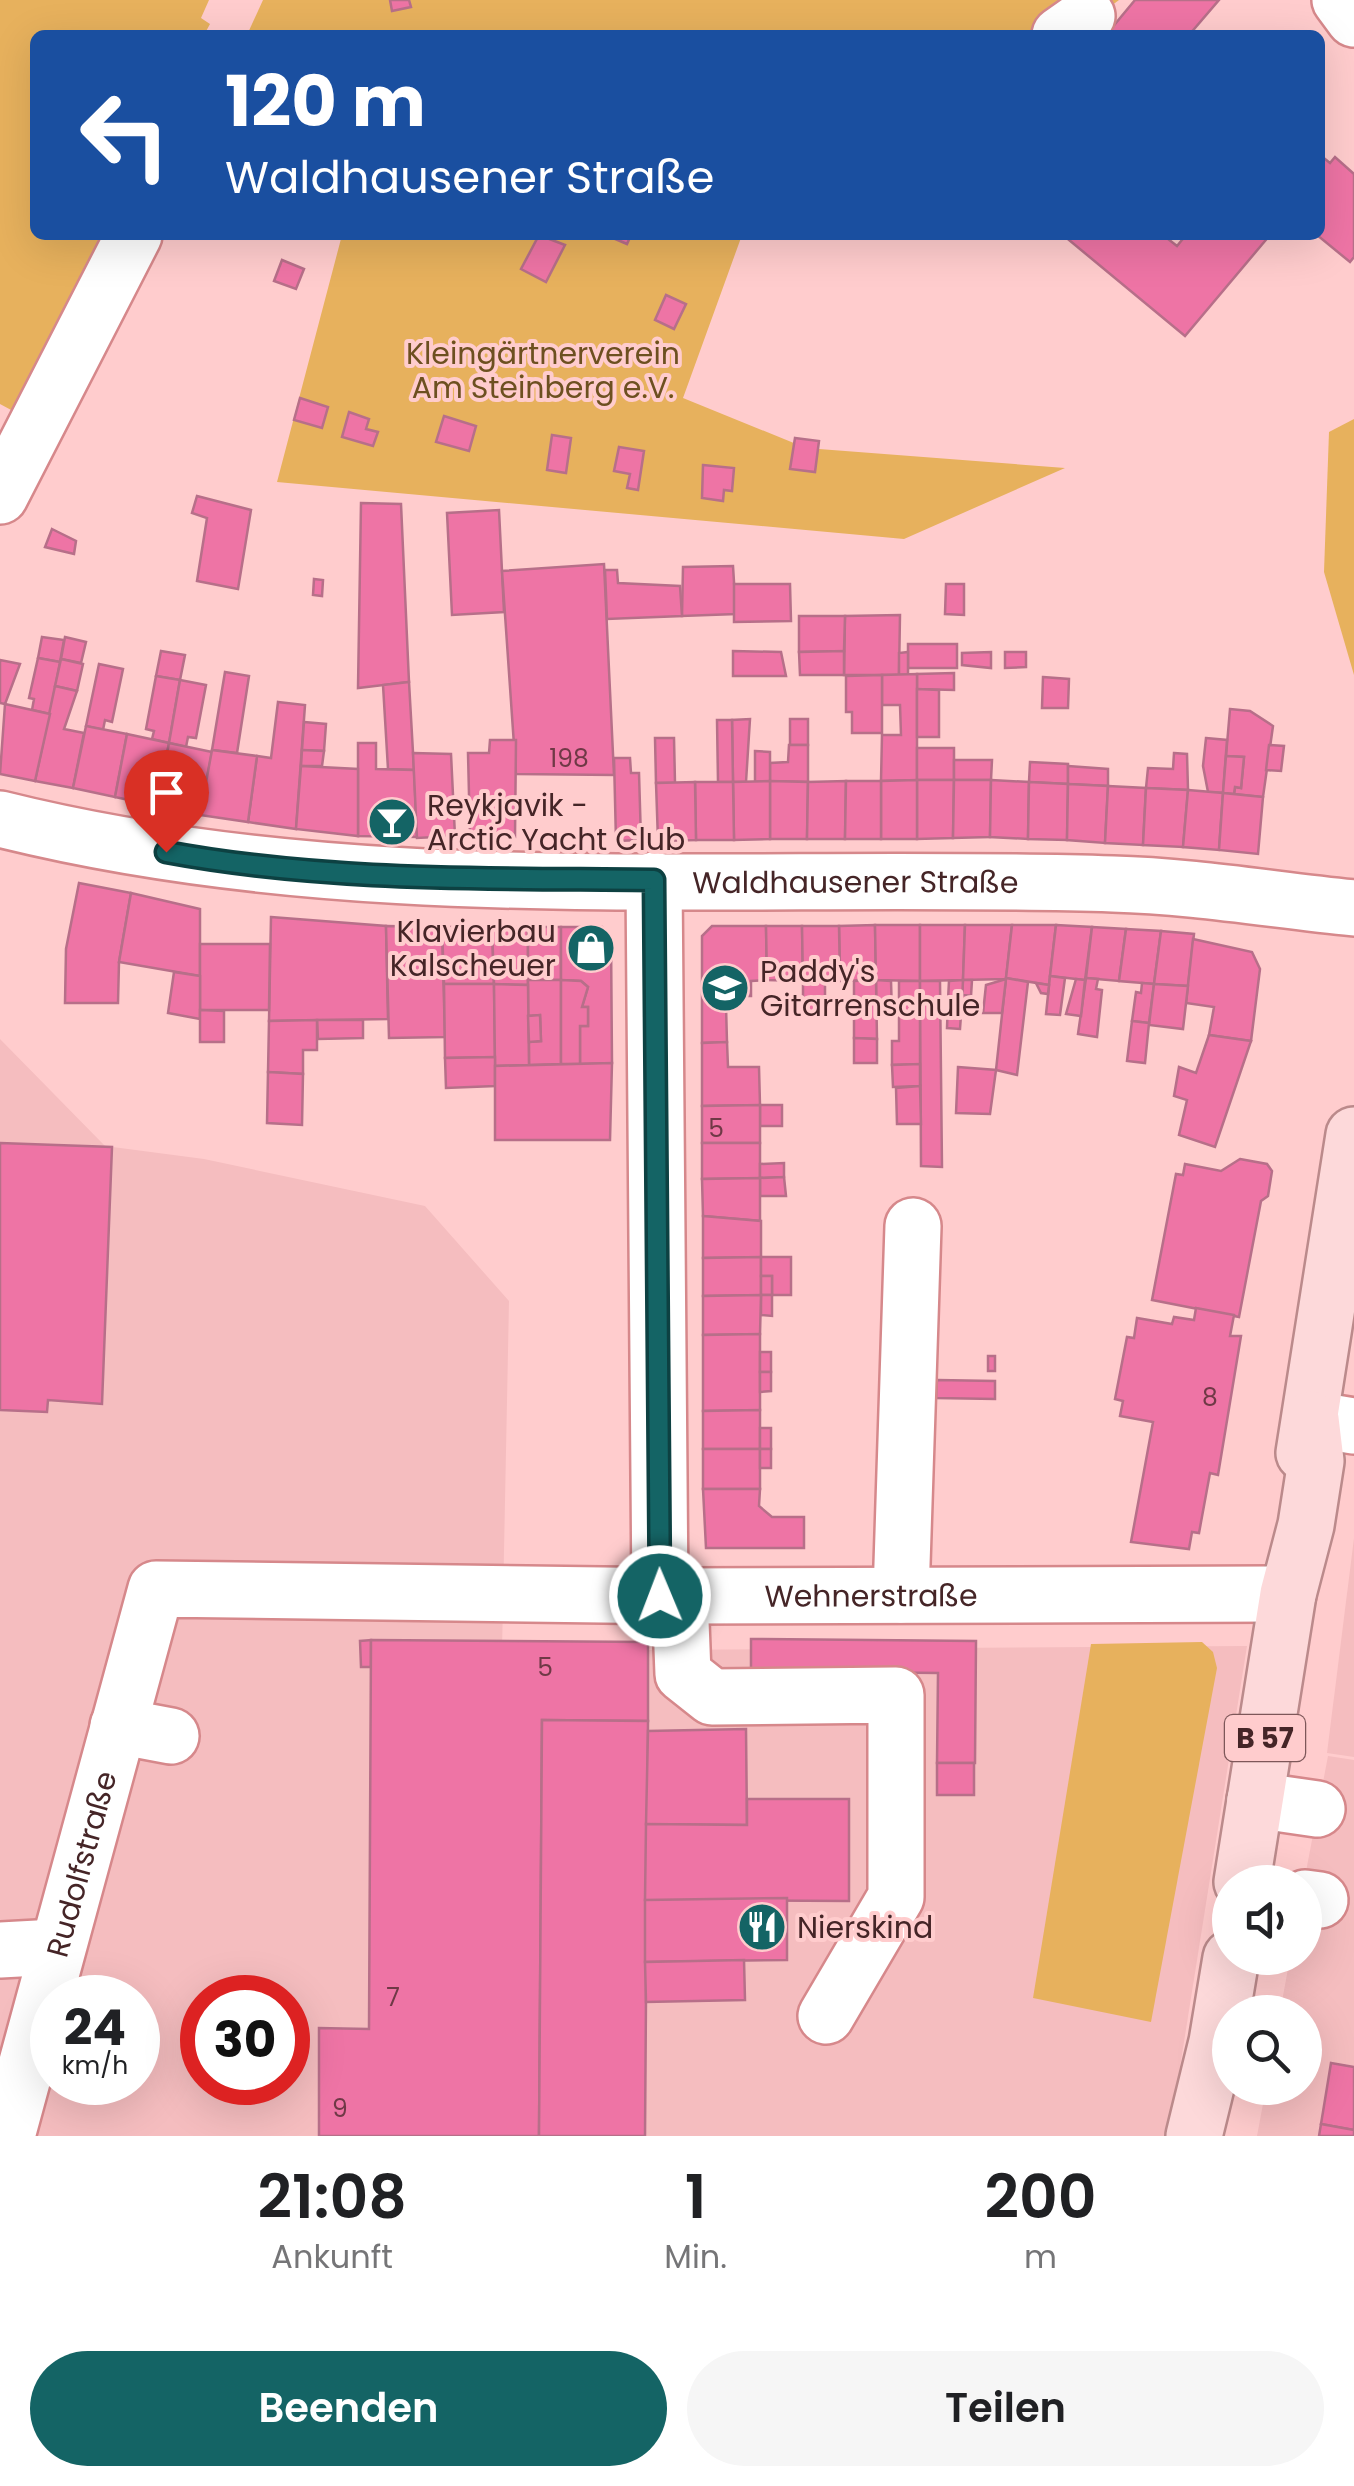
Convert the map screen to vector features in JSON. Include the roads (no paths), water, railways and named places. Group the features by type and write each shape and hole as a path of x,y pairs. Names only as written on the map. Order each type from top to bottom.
{"main road":[{"name":"B 57","path":"1245,1865 1288,1594 1302,1548 1316,1460 1332,1422 1330,1263 1354,1135"},
{"path":"1194,2136 1217,2042 1227,1975"}],"street":[{"path":"1340,0 1354,19"},
{"path":"0,496 131,240"},
{"name":"Waldhausener Straße","path":"0,819 233,864 411,878 1118,884 1354,908"},
{"path":"654,880 670,1596 683,1674 712,1697 896,1695 896,1897 826,2016"},
{"path":"901,1595 913,1226"},
{"name":"Wehnerstraße","path":"156,1590 670,1596 1288,1594"},
{"name":"Rudolfstraße","path":"7,2136 156,1590"},
{"path":"118,1726 171,1736"},
{"path":"1255,1800 1317,1809"},
{"path":"0,1950 56,1947"}],"place":[{"name":"Reykjavik - Arctic Yacht Club","path":"392,822"},
{"name":"Klavierbau Kalscheuer","path":"591,948"},
{"name":"Paddy's Gitarrenschule","path":"725,988"},
{"name":"Nierskind","path":"762,1927"}],"park label":[{"name":"Kleingärtnerverein Am Steinberg e.V.","path":"543,370"}]}
